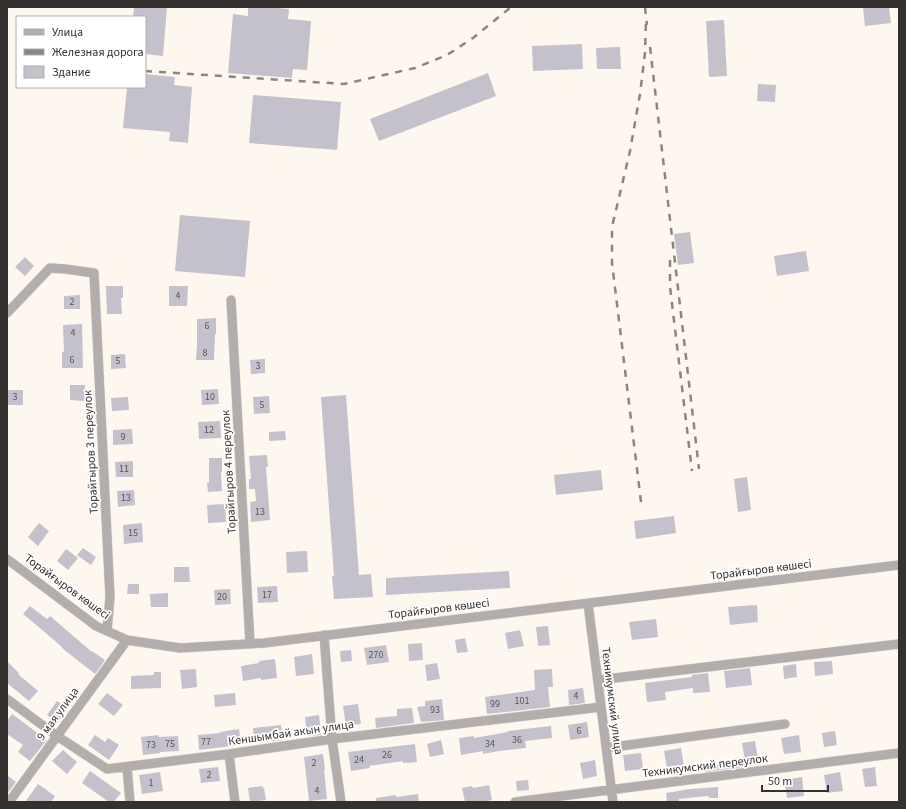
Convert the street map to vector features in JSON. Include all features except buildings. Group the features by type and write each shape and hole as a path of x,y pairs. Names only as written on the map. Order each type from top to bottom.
{"street":[{"name":"Торайгыров 3 переулок","path":"7,313 50,268 94,273 110,597 107,631"},
{"name":"Торайгыров 4 переулок","path":"231,300 250,643"},
{"name":"Торайғыров көшесі","path":"7,558 96,626 127,640 180,648 250,643 324,635 899,566"},
{"name":"Техникумский улица","path":"588,603 613,802"},
{"path":"324,635 332,739 341,802"},
{"name":"9 мая улица","path":"9,802 127,640"},
{"path":"598,680 899,644"},
{"name":"Кеншымбай акын улица","path":"7,699 57,736 107,769 229,754 332,739 601,707"},
{"path":"606,748 784,724"},
{"name":"Техникумский переулок","path":"515,802 899,753"},
{"path":"229,754 235,802"},
{"path":"128,767 130,802"}],"railway":[{"path":"146,71 344,84 415,68 447,55 473,38 511,7"},
{"path":"645,7 647,25"},
{"path":"641,502 612,263 612,227 630,151 640,94 645,53 646,20"},
{"path":"650,47 699,469"},
{"path":"670,260 670,287 692,471"}]}
